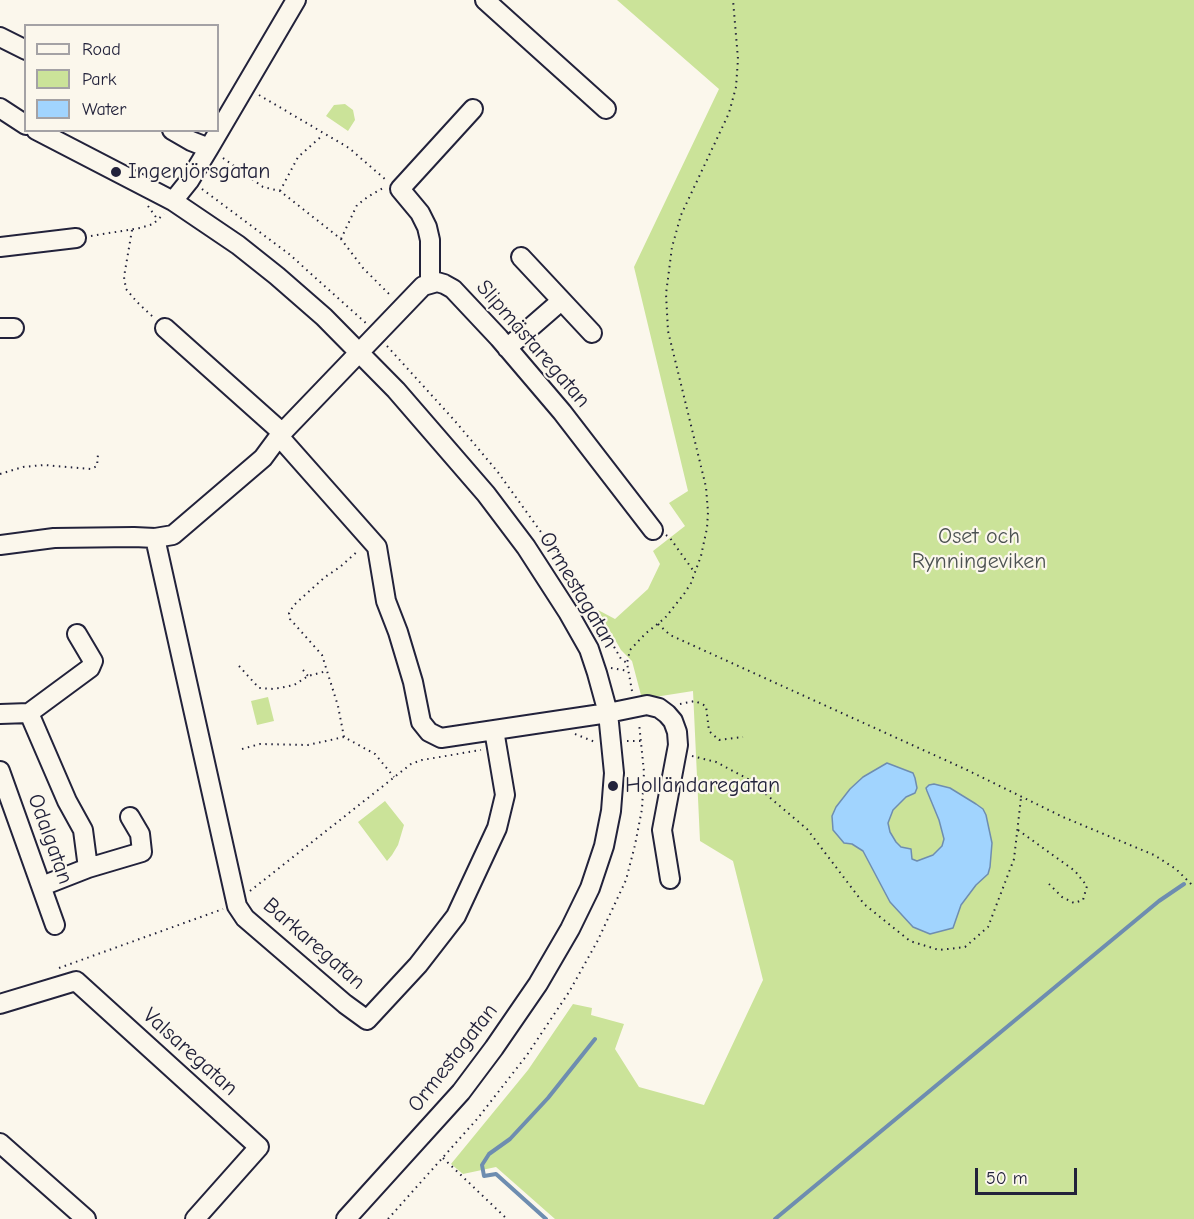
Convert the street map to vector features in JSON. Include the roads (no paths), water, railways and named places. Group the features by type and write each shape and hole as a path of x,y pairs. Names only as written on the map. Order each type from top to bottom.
{"street":[{"path":"219,132 296,0"},
{"path":"485,0 606,109"},
{"path":"0,37 24,49"},
{"path":"0,108 24,124"},
{"path":"0,545 54,538 155,538 173,535 263,458 280,435 359,352 423,286 430,283 430,240 427,227 420,213 395,186 472,109"},
{"name":"Ormestagatan","path":"40,132 238,245 324,317 359,352 460,462 526,548 589,649 608,713 614,780 611,811 604,846 590,888 570,929 538,984 461,1092 346,1219"},
{"path":"175,132 209,148"},
{"path":"170,206 189,181 219,132"},
{"path":"0,247 76,238"},
{"path":"521,256 592,333"},
{"name":"Slipmästaregatan","path":"430,283 444,284 453,289 507,348 562,412 652,530"},
{"path":"507,348 561,301"},
{"path":"165,328 277,428 284,442 377,547 386,601 413,682 421,722 429,732 441,738 496,738 647,705 659,708 668,714 677,732 677,752 662,830 670,879"},
{"name":"Barkaregatan","path":"155,538 236,902 245,918 345,1004 367,1020 418,965 456,916 497,828 505,795 496,738"},
{"path":"0,714 29,713 90,668 93,661 77,634"},
{"path":"29,713 67,801 83,830 88,868"},
{"name":"Odalgatan","path":"0,771 56,925"},
{"path":"42,886 88,868 142,852 140,834 130,817"},
{"name":"Valsaregatan","path":"0,1004 76,981 260,1147 195,1219"},
{"path":"0,1143 86,1219"}],"water":[{"path":"887,763 913,773 915,778 917,788 915,793 906,797 893,810 888,823 896,842 901,847 911,849 912,859 917,861 933,855 942,846 944,839 926,788 929,785 950,788 983,809 986,815 992,843 988,874 976,885 961,905 953,928 930,934 913,927 890,902 863,851 852,844 844,843 833,830 832,816 850,789 863,777"}],"waterway":[{"path":"775,1219 1159,901 1184,884"},
{"path":"546,1219 496,1174 484,1176 482,1165 489,1154 510,1139 548,1098 595,1039"}],"place":[{"name":"Ingenjörsgatan","path":"116,172"},
{"name":"Holländaregatan","path":"613,786"}],"park label":[{"name":"Oset och Rynningeviken","path":"979,550"}]}
